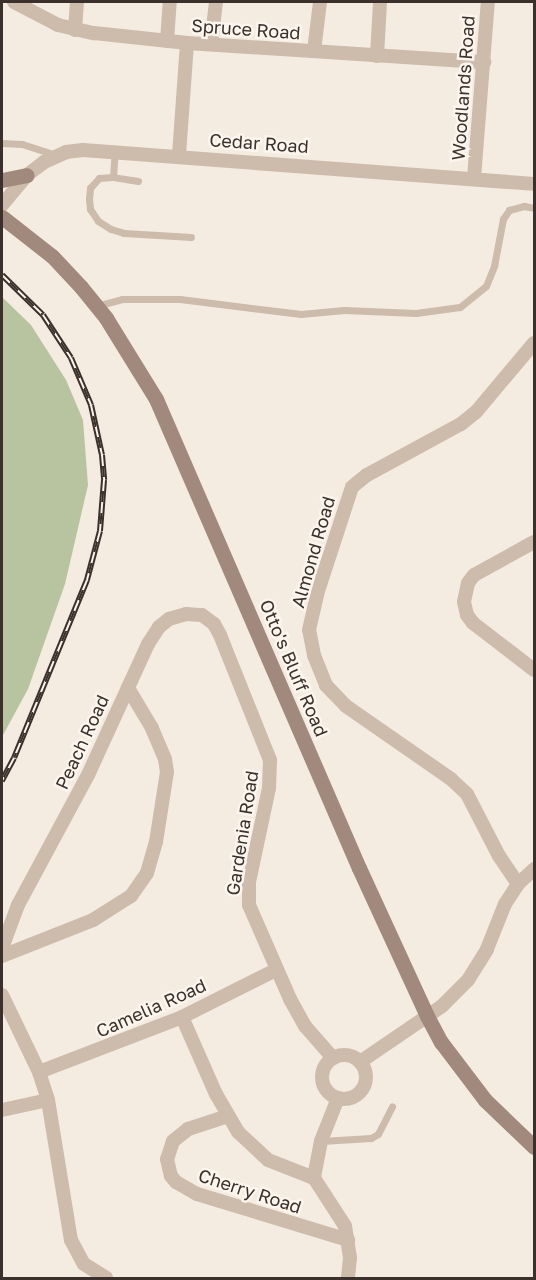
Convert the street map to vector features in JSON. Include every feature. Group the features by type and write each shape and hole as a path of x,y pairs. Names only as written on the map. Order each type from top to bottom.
{"main road":[{"path":"2,180 27,175"},
{"name":"Otto's Bluff Road","path":"2,217 52,255 96,306 156,399 359,868 427,1016 441,1042 485,1100 534,1147"}],"street":[{"name":"Spruce Road","path":"14,2 39,16 75,30 187,43 484,62"},
{"path":"75,30 76,2"},
{"path":"167,41 170,2"},
{"path":"212,44 216,2"},
{"path":"314,51 320,2"},
{"path":"377,56 380,2"},
{"name":"Woodlands Road","path":"474,178 488,2"},
{"path":"179,155 187,43"},
{"name":"Cedar Road","path":"2,205 27,175 56,155 83,150 179,155 474,178 531,186"},
{"name":"Almond Road","path":"518,884 500,856 467,794 451,779 346,706 326,685 314,655 309,630 318,591 352,487 362,479 452,429 476,412 534,343"},
{"path":"534,542 474,575 468,583 464,602 467,615 473,623 534,670"},
{"name":"Gardenia Road","path":"128,688 148,644 159,627 177,615 195,614 202,615 214,624 270,760 268,788 249,882 249,905 276,970 305,1026 333,1058"},
{"name":"Peach Road","path":"2,948 18,905 62,826 128,688"},
{"name":"Peach Road","path":"2,956 93,920 131,896 147,873 156,842 167,772 165,759 152,728 128,688"},
{"path":"360,1062 427,1016 468,980 487,950 505,904 518,884 534,869"},
{"name":"Camelia Road","path":"39,1072 182,1017 276,970"},
{"path":"2,995 39,1072 48,1100 71,1240 84,1264 106,1278"},
{"name":"Cherry Road","path":"182,1017 228,1116 253,1149 268,1160 314,1178"},
{"path":"346,1055 360,1062 366,1075 363,1088 352,1097 338,1098 329,1093 323,1083 324,1069 333,1058 346,1055"},
{"path":"338,1098 321,1140 314,1178 341,1218 348,1240 348,1278"},
{"path":"2,1110 48,1100"},
{"name":"Cherry Road","path":"228,1116 188,1130 173,1141 167,1160 171,1176 176,1182 197,1194 348,1240"}],"lane":[{"path":"2,143 22,144 56,155"},
{"path":"113,177 115,152"},
{"path":"138,181 113,177 99,178 90,188 90,210 98,221 124,233 191,237"},
{"path":"96,306 123,299 180,299 301,314 344,310 416,313 460,307 486,286 494,266 503,219 509,210 524,206 534,208"},
{"path":"321,1140 371,1138 378,1134 392,1106"}],"green space":[{"path":"2,297 31,325 66,380 83,420 88,485 65,584 28,689 2,737"}],"railway":[{"path":"2,275 43,315 71,358 91,405 102,455 104,480 100,531 87,580 14,758 2,781"}]}
